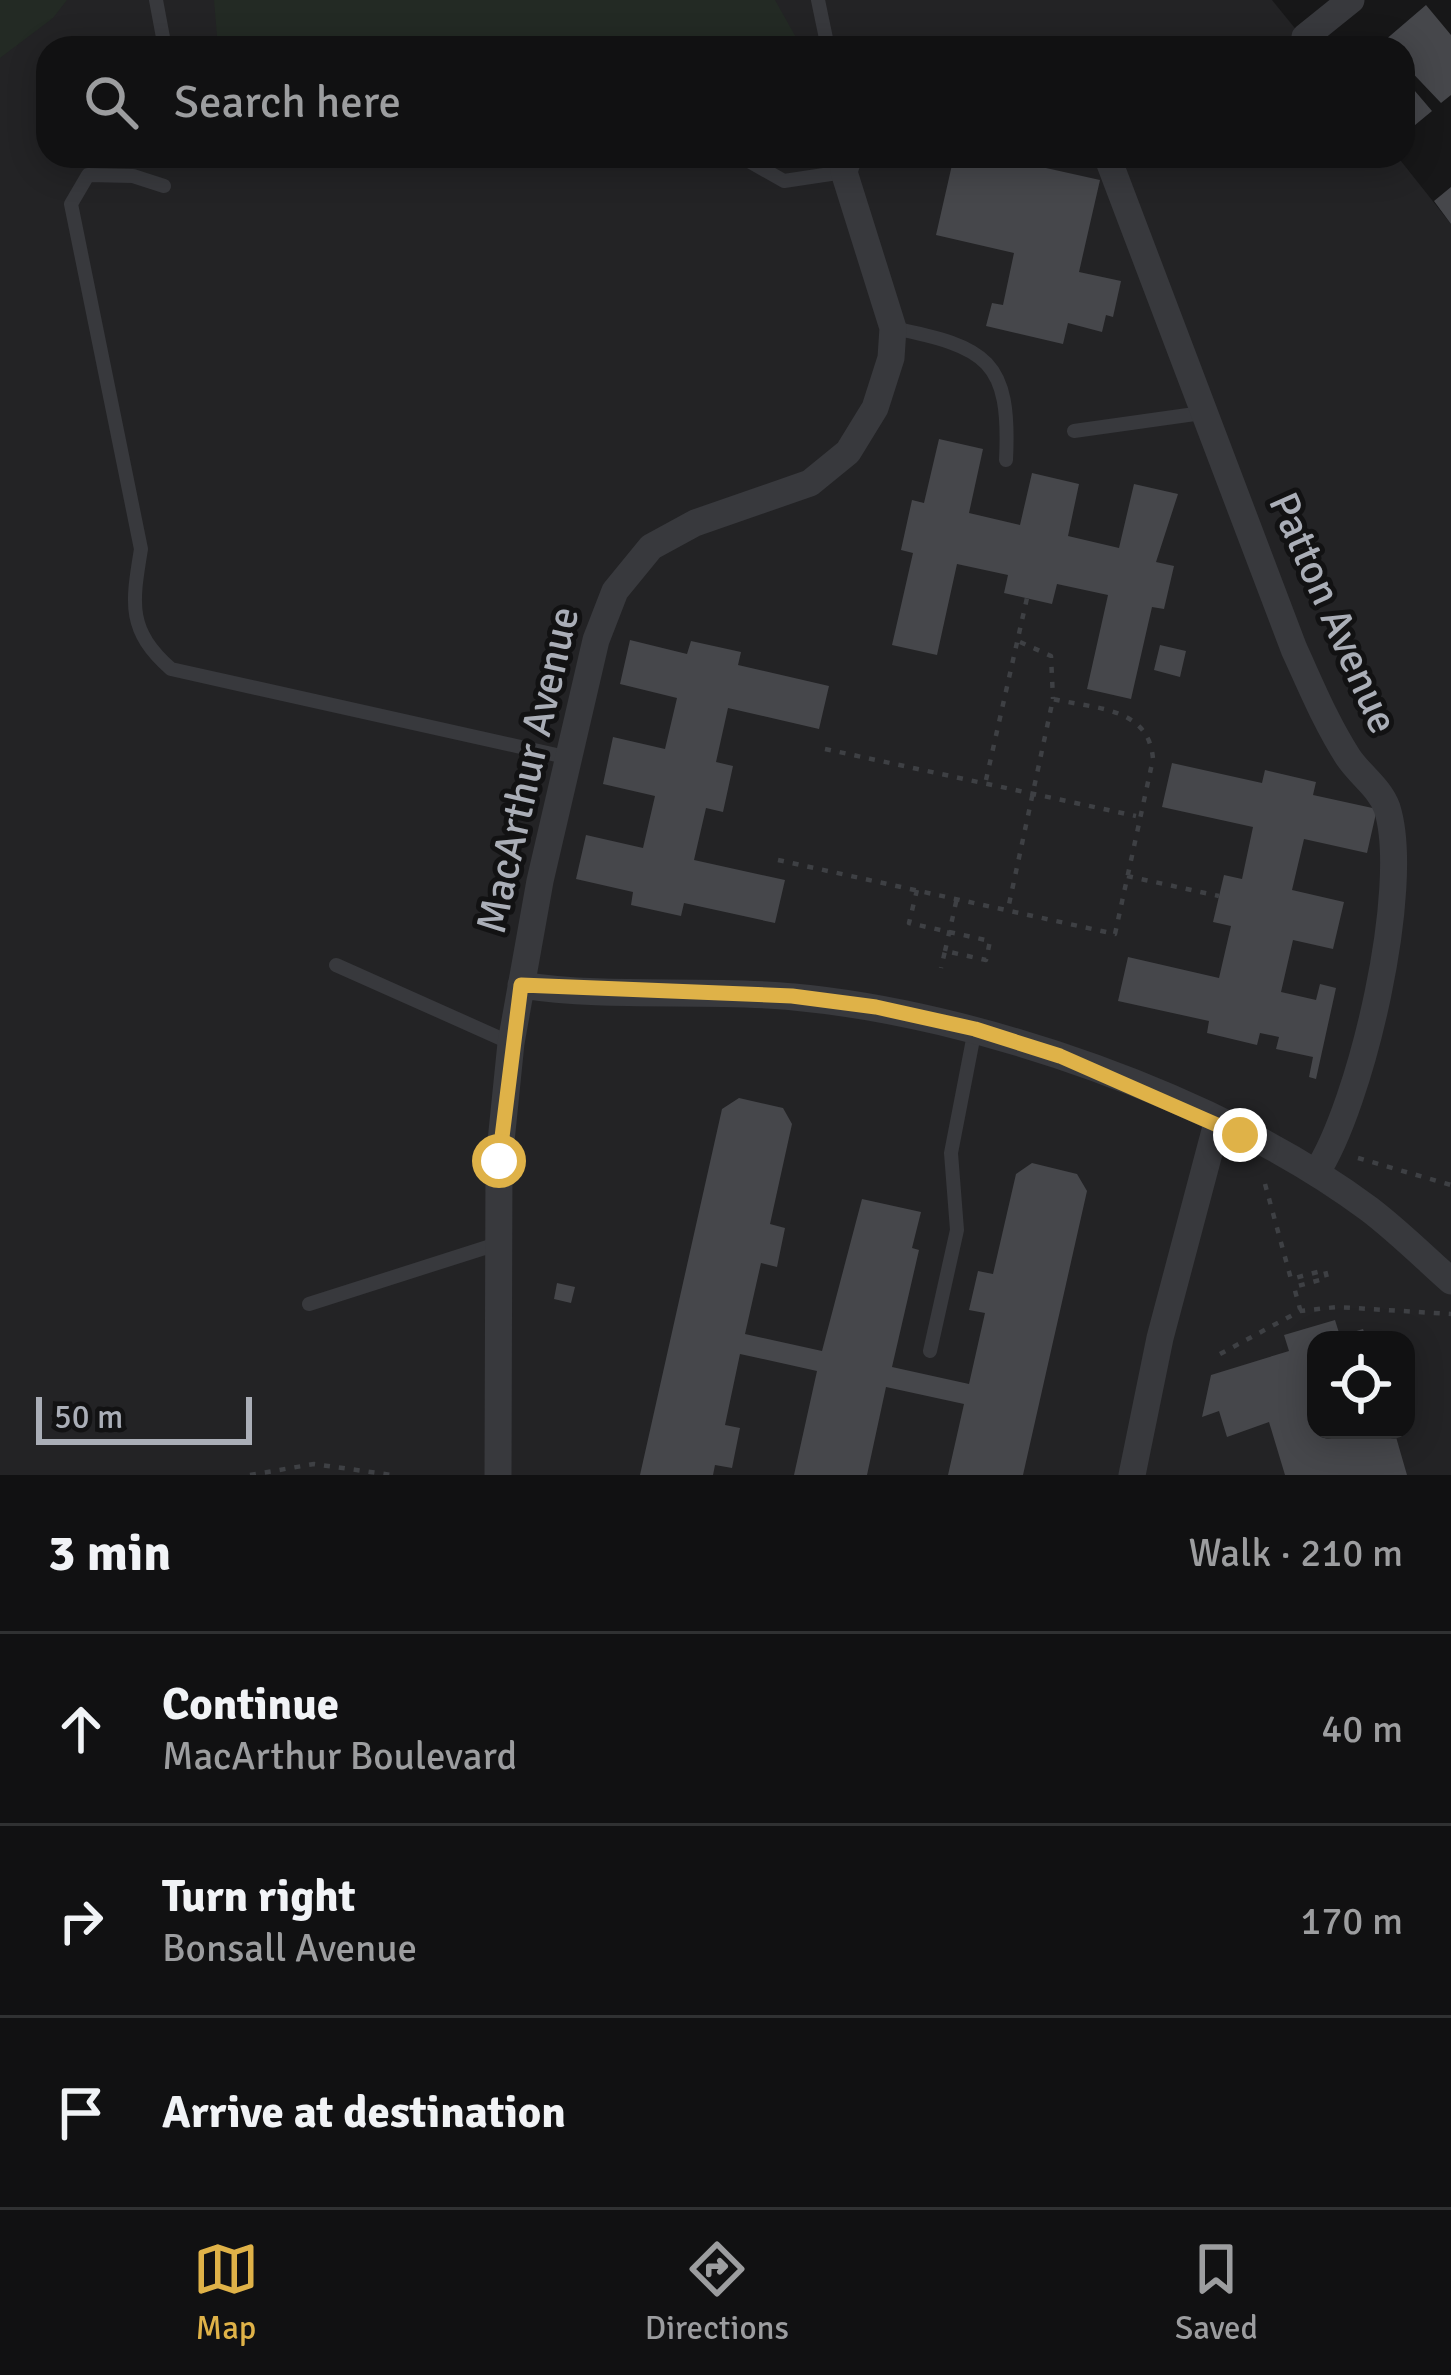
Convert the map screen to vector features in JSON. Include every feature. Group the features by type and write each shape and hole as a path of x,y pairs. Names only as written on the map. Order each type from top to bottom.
{"street":[{"path":"1306,36 1351,0"},
{"name":"MacArthur Avenue","path":"498,1475 499,1161 511,1042 596,640 615,591 651,547 695,523 810,483 848,452 875,408 891,358 893,328 847,168"},
{"name":"Patton Avenue","path":"1111,168 1202,413 1328,724 1385,802 1394,837 1396,872 1377,988 1341,1131 1316,1173"},
{"path":"521,985 792,996 876,1007 975,1029 1060,1056 1217,1123 1316,1173 1371,1210 1451,1281"},
{"path":"1132,1475 1160,1338 1217,1123"}],"lane":[{"path":"157,0 163,36"},
{"path":"818,0 826,36"},
{"path":"761,168 784,181 831,168"},
{"path":"164,186 133,176 88,175 71,204 141,549 132,599 143,644 171,669 570,758"},
{"path":"893,328 950,340 980,356 998,376 1009,408 1006,460"},
{"path":"1074,431 1202,413"},
{"path":"336,965 511,1042"},
{"path":"930,1351 957,1230 951,1153 975,1029"},
{"path":"309,1304 497,1244"}],"path":[{"path":"986,782 1028,598"},
{"path":"1008,909 1053,699 1051,656 1018,641"},
{"path":"778,860 1115,934 1153,759 1151,736 1138,718 1053,699"},
{"path":"825,749 1139,817"},
{"path":"1127,876 1219,896"},
{"path":"917,890 909,923 990,941 986,960 945,951"},
{"path":"941,968 957,898"},
{"path":"1358,1158 1451,1185"},
{"path":"1265,1184 1291,1279 1324,1270 1327,1278 1294,1287 1300,1311"},
{"path":"1220,1354 1300,1311 1337,1307 1451,1313"},
{"path":"250,1475 314,1464 392,1475"}],"shaded area":[{"path":"0,0 1272,0 1301,36 36,36 36,168 1407,168 1451,224 1451,1475 0,1475"},
{"path":"0,0 67,0 53,18 0,58"},
{"path":"214,0 775,0 795,36 217,36"}],"building":[{"path":"1426,5 1451,35 1451,95 1441,103 1415,76 1415,36 1390,36"},
{"path":"1415,91 1432,111 1415,125"},
{"path":"951,168 1046,168 1100,180 1079,272 1121,281 1113,317 1106,315 1102,332 1068,323 1063,344 986,326 992,303 1003,305 1014,253 936,235"},
{"path":"1451,187 1451,224 1434,201"},
{"path":"939,439 983,449 969,513 1020,525 1032,473 1079,484 1068,536 1119,548 1134,484 1178,494 1156,562 1174,566 1164,609 1152,607 1131,699 1087,689 1108,595 1057,584 1052,604 1004,593 1008,575 957,564 937,655 892,645 913,553 901,550 912,500 924,503"},
{"path":"630,640 687,654 691,641 741,652 738,665 829,686 819,729 728,708 716,762 733,766 723,812 706,808 694,860 785,880 775,923 684,903 681,916 631,905 633,892 576,879 586,835 643,848 655,796 603,784 613,737 665,749 677,698 620,684"},
{"path":"1160,645 1186,651 1180,677 1154,670"},
{"path":"1172,763 1262,783 1265,770 1316,782 1313,795 1377,809 1367,853 1304,839 1292,890 1344,902 1333,949 1293,940 1281,992 1316,1000 1320,984 1336,988 1316,1079 1309,1077 1313,1057 1276,1049 1279,1037 1260,1033 1257,1045 1207,1033 1209,1021 1118,1001 1128,957 1219,978 1231,926 1213,922 1224,875 1242,879 1253,827 1162,807"},
{"path":"739,1098 783,1108 792,1124 770,1224 785,1228 777,1267 761,1263 745,1334 822,1351 862,1199 921,1212 912,1248 919,1250 892,1367 969,1384 985,1313 969,1310 978,1271 993,1274 1016,1174 1032,1163 1077,1174 1087,1191 1023,1475 948,1475 964,1404 886,1387 867,1475 794,1475 817,1371 740,1354 725,1425 740,1428 732,1468 715,1465 713,1475 640,1475 722,1109"},
{"path":"557,1283 575,1287 571,1303 554,1299"},
{"path":"1335,1320 1338,1331 1307,1331 1307,1439 1397,1439 1407,1475 1285,1475 1269,1422 1227,1437 1219,1411 1202,1417 1211,1375 1289,1351 1284,1335"}],"route":[{"path":"499,1161 521,985 792,996 876,1007 975,1029 1060,1056 1240,1135"}]}
